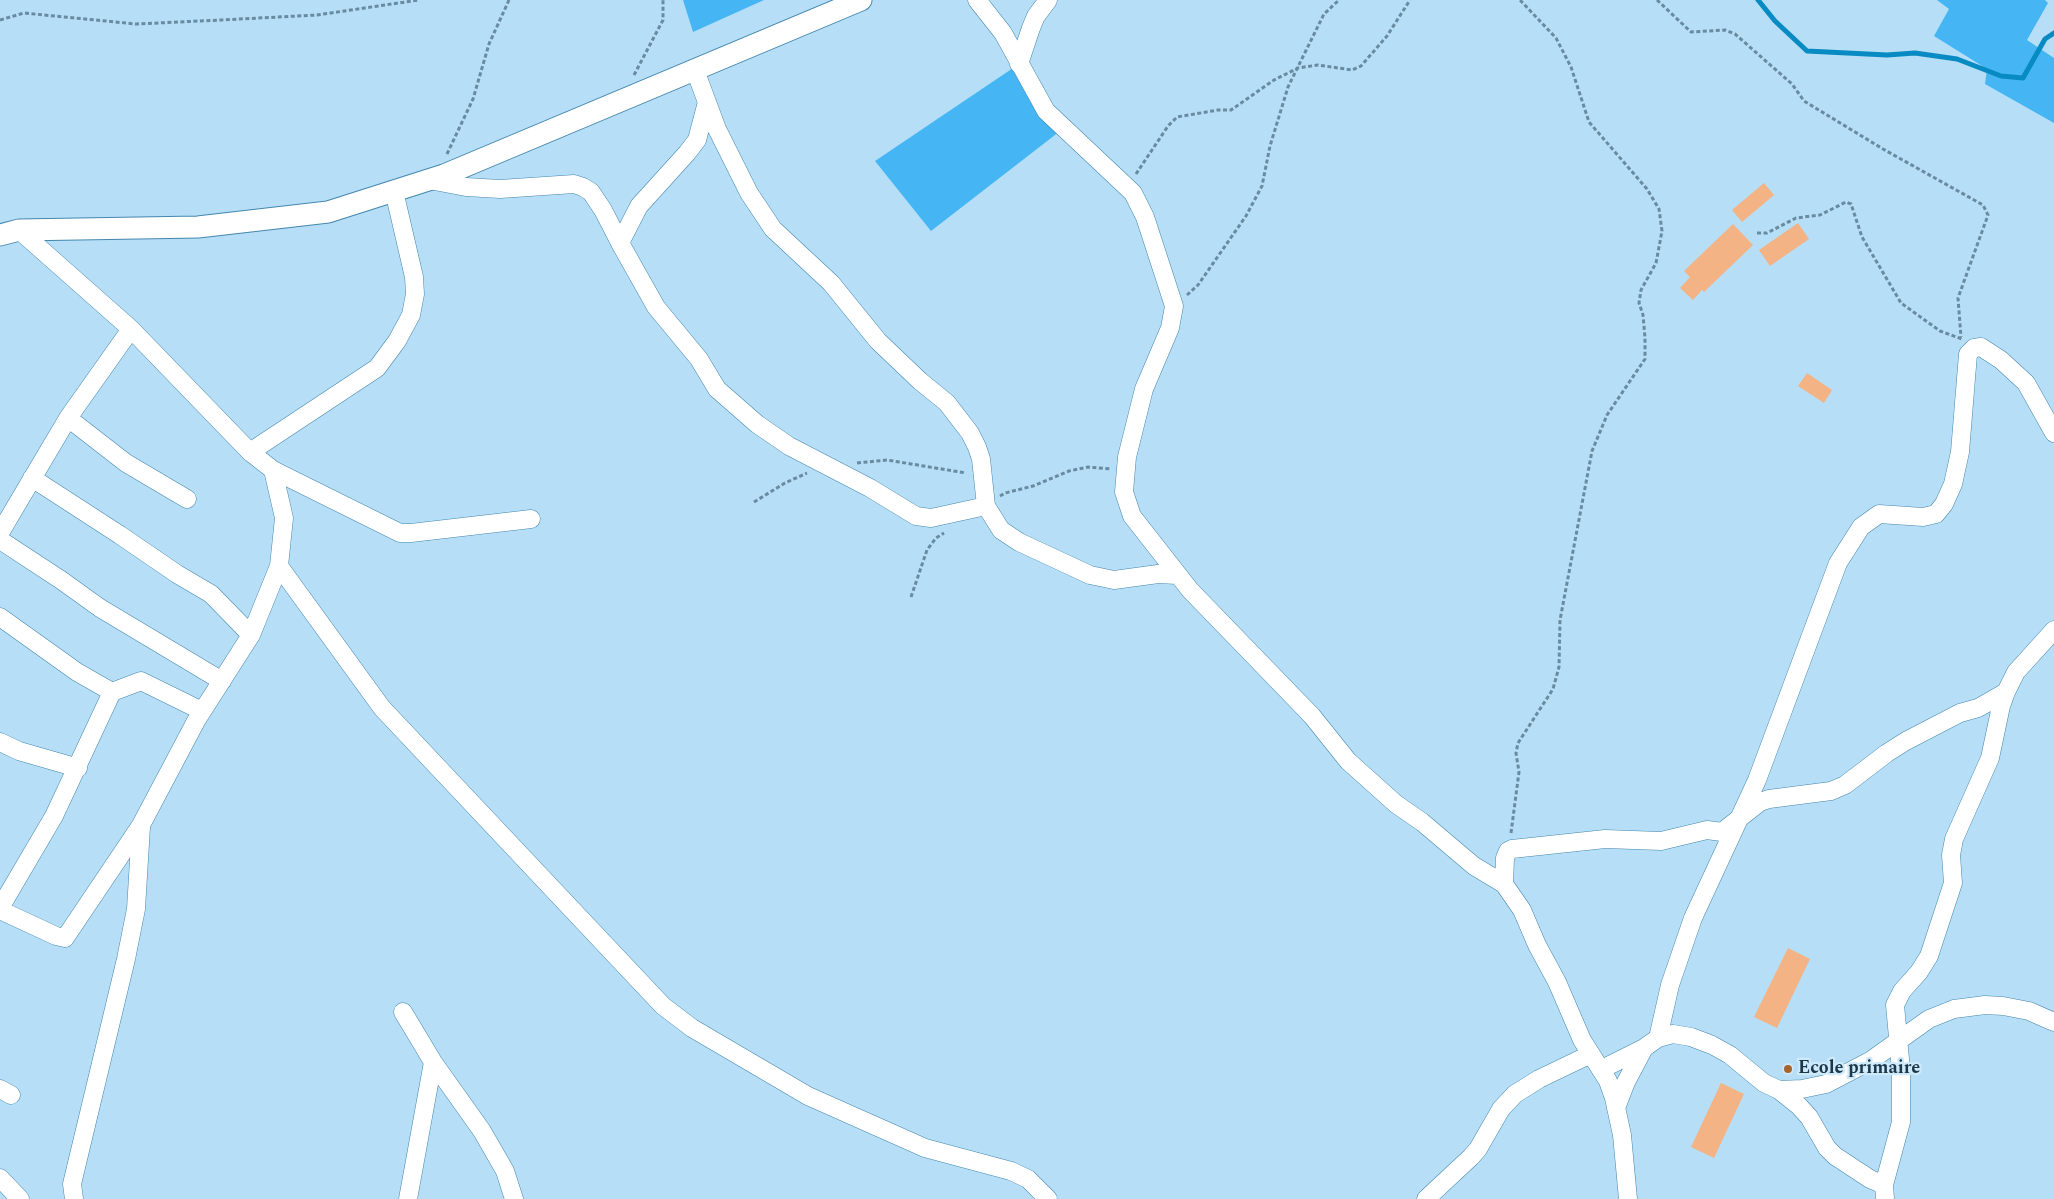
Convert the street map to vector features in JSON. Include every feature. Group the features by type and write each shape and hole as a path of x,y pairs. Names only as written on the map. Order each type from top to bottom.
{"street":[{"path":"10,233 198,226 328,212 429,180 861,0"},
{"path":"977,0 1003,33 1046,111 1133,193 1145,217 1174,306 1170,328 1144,390 1128,457 1124,492 1132,516 1178,575 1312,716 1348,761 1396,804 1422,822 1474,866 1504,884 1522,910 1558,982 1582,1040 1608,1080 1622,1135 1628,1199"},
{"path":"1019,64 1036,16 1048,0"},
{"path":"695,70 717,128 749,192 773,229 831,283 878,341 920,381 947,403 970,433 981,460 986,506 1001,530 1019,542 1090,575 1114,580 1158,574 1178,575"},
{"path":"620,243 628,224 639,206 687,154 697,140 707,102"},
{"path":"429,180 466,187 491,189 524,189 574,184 583,187 590,192 603,210 656,307 699,359 717,389 757,424 789,446 870,488 916,516 931,518 986,506"},
{"path":"250,452 377,368 397,341 411,315 415,294 414,277 394,191"},
{"path":"10,233 131,329 250,452 273,470 400,533 531,519"},
{"path":"0,532 68,418 131,329"},
{"path":"1616,1108 1626,1082 1651,1043 1693,918 1741,816 1764,761 1838,563 1862,527 1879,514 1923,517 1936,514 1944,504 1953,484 1960,452 1968,343 1995,354 2026,383 2054,433"},
{"path":"68,418 126,463 187,499"},
{"path":"202,711 140,681 112,692 54,816 0,909 56,936 65,938 141,825 202,711 251,635 279,566 284,518 273,470"},
{"path":"32,478 211,594 251,635"},
{"path":"0,540 100,608 222,681"},
{"path":"279,566 382,708 663,1006 692,1028 808,1096 925,1148 1011,1171 1028,1180 1048,1199"},
{"path":"0,617 77,672 112,692"},
{"path":"1602,1069 1651,1043 1673,1034 1691,1037 1712,1045 1730,1055 1764,1083 1779,1090 1805,1112 1822,1142 1836,1156 1870,1179 1884,1192 1901,1122 1900,1041 1895,1005 1902,991 1920,972 1929,956 1954,883 1952,854 1954,839 1990,758 2001,706 2006,692 2016,672 2054,630"},
{"path":"1504,884 1505,858 1508,851 1512,849 1605,839 1661,841 1708,830 1722,832 1760,802 1769,799 1830,791 1846,785 1906,740 1960,713 1978,708 2006,692"},
{"path":"0,742 19,751 78,768"},
{"path":"74,1199 72,1184 126,959 136,909 141,825"},
{"path":"1779,1090 1802,1089 1826,1084 1870,1061 1929,1019 1967,1006 1985,1005 2029,1011 2054,1022"},
{"path":"403,1012 434,1062 482,1131 505,1171 514,1199"},
{"path":"1426,1199 1478,1149 1501,1109 1515,1094 1539,1079 1591,1054"},
{"path":"408,1199 434,1062"},
{"path":"0,1178 20,1199"}],"path":[{"path":"0,20 24,13 136,24 221,20 317,15 419,0"},
{"path":"429,180 448,153 473,99 490,44 509,0"},
{"path":"620,101 663,20 663,0"},
{"path":"1174,306 1198,285 1246,216 1262,186 1270,146 1283,104 1298,68 1324,14 1339,0"},
{"path":"1128,187 1168,126 1177,116 1231,110 1274,80 1298,68 1318,65 1352,70 1361,66 1388,36 1410,0"},
{"path":"1508,851 1519,772 1516,753 1518,743 1553,689 1559,667 1560,620 1592,451 1607,416 1645,359 1643,316 1639,303 1641,290 1656,263 1662,231 1659,209 1647,189 1589,122 1571,66 1556,38 1520,0"},
{"path":"1657,0 1691,32 1725,30 1734,34 1792,84 1804,101 1883,149 1983,205 1988,215 1958,298 1968,343"},
{"path":"1757,234 1767,233 1796,218 1820,215 1846,202 1851,204 1862,237 1901,303 1940,330 1968,343"}],"shaded area":[{"path":"683,0 764,0 693,32"},
{"path":"1937,0 2045,0 2048,3 2027,40 2054,58 2054,123 1985,84 1987,69 1934,36 1949,9"},
{"path":"1019,64 1064,128 931,231 875,161"}],"building":[{"path":"1764,183 1774,195 1742,222 1732,210"},
{"path":"1798,223 1809,239 1770,266 1759,250"},
{"path":"1733,224 1753,245 1704,292 1702,290 1693,300 1680,288 1690,277 1684,271"},
{"path":"1807,373 1832,390 1824,403 1798,386"},
{"path":"1788,948 1810,959 1777,1028 1754,1017"},
{"path":"1721,1083 1744,1094 1714,1158 1691,1147"}],"waterway":[{"path":"1758,0 1775,21 1807,51 1887,55 1915,53 1957,59 2001,76 2023,78 2045,39 2054,33"}],"place":[{"name":"Ecole primaire","path":"1788,1069"}]}
